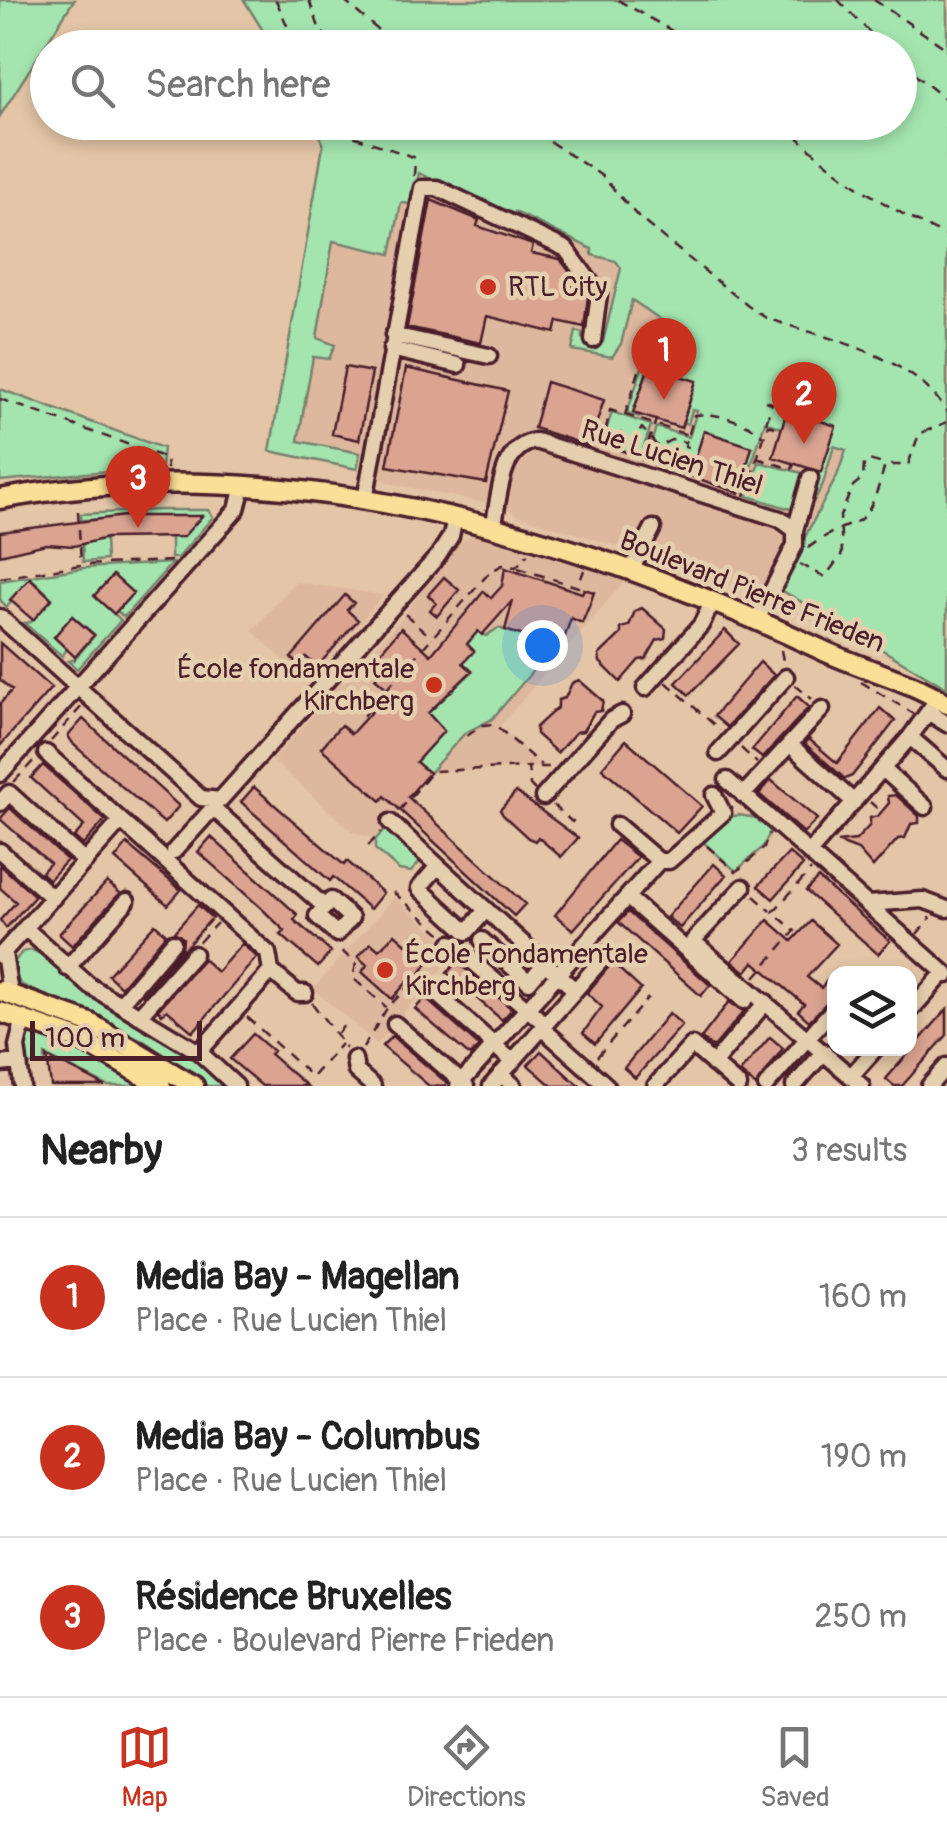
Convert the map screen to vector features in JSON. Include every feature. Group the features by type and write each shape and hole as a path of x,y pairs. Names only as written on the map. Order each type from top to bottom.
{"main road":[{"name":"Boulevard Pierre Frieden","path":"0,499 144,483 242,486 365,500 455,518 631,570 713,600 938,705"},
{"path":"5,992 90,1023 194,1086"},
{"path":"0,1012 81,1040 161,1086"}],"street":[{"path":"365,500 422,188 437,188 566,249 599,294 593,340"},
{"path":"392,342 489,356"},
{"path":"392,342 458,365"},
{"name":"Rue Lucien Thiel","path":"493,528 508,459 518,446 536,441 780,519 794,530"},
{"path":"757,620 796,545 794,530 810,478"},
{"path":"0,774 237,508 242,486"},
{"path":"174,852 438,556 451,536 455,518"},
{"path":"631,570 653,528"},
{"path":"645,688 701,626 713,600"},
{"path":"0,618 201,798 214,804 325,907"},
{"path":"718,753 786,677"},
{"path":"814,857 824,836 938,705 947,724"},
{"path":"744,795 822,709"},
{"path":"543,797 611,720 622,714"},
{"path":"910,737 947,770"},
{"path":"796,750 854,802"},
{"path":"46,753 268,953 270,971 297,993 305,993"},
{"path":"884,769 925,806"},
{"path":"727,780 945,974 917,1004"},
{"path":"0,803 9,794 85,862"},
{"path":"617,825 658,861 669,862 699,839 722,813 714,794"},
{"path":"5,992 2,954 121,821"},
{"path":"390,822 575,990"},
{"path":"0,851 53,898"},
{"path":"395,1024 462,1085 658,861"},
{"path":"438,866 419,888 429,898 467,932 486,910"},
{"path":"742,886 693,941 857,1081 871,1056"},
{"path":"627,897 744,1001 748,990"},
{"path":"67,968 128,900"},
{"path":"867,904 923,900 944,907"},
{"path":"26,928 67,968 199,1052 236,1086"},
{"path":"482,940 529,982 545,963"},
{"path":"120,1004 173,942"},
{"path":"451,942 607,1086"},
{"path":"139,1016 195,950"},
{"path":"514,1086 496,1080 606,954"},
{"path":"199,1052 270,971"},
{"path":"430,988 512,1062"},
{"path":"714,1064 766,1002"},
{"path":"766,1086 827,1016"},
{"path":"22,1086 17,1046 24,1018"},
{"path":"656,1086 692,1045 739,1086"},
{"path":"794,1086 824,1052"},
{"path":"354,1059 356,1072 372,1086"},
{"path":"0,1064 19,1062"},
{"path":"929,1086 947,1066"}],"path":[{"path":"276,0 289,30"},
{"path":"309,0 320,30"},
{"path":"343,0 378,30"},
{"path":"618,0 670,30"},
{"path":"838,0 867,30"},
{"path":"874,0 947,49"},
{"path":"917,76 947,100"},
{"path":"364,140 416,158"},
{"path":"547,140 602,176 639,218 748,306 766,318 888,361 913,375 947,412"},
{"path":"800,140 864,192 947,236"},
{"path":"625,415 643,359"},
{"path":"636,382 642,385"},
{"path":"0,398 166,458 168,470"},
{"path":"742,506 768,425 772,403 765,401"},
{"path":"600,444 610,410 688,436"},
{"path":"698,450 685,446 694,415 704,414 751,427 764,437"},
{"path":"598,418 606,421"},
{"path":"600,444 644,457 655,422"},
{"path":"884,465 872,508 842,532 814,544 796,561 825,577 844,548 842,532 840,516 853,486 864,475 864,464 873,460 884,465 908,464 919,434 947,422"},
{"path":"768,425 782,429"},
{"path":"600,444 621,434 631,446 642,428 658,447 671,440 686,442"},
{"path":"757,458 792,469 794,464"},
{"path":"684,475 686,465"},
{"path":"78,512 81,565"},
{"path":"516,567 530,551"},
{"path":"0,578 81,565 190,562"},
{"path":"363,716 489,573 502,565 516,567 578,588 585,568"},
{"path":"412,602 404,612 432,638"},
{"path":"657,674 766,771"},
{"path":"847,674 910,711"},
{"path":"467,736 483,724 494,724 544,767"},
{"path":"368,846 433,771 528,767"},
{"path":"699,839 736,872 764,848 776,824"},
{"path":"748,990 795,932 773,912 814,857"},
{"path":"305,993 354,1059 388,1008 451,942 394,892"},
{"path":"910,942 944,907"},
{"path":"195,950 224,914"},
{"path":"342,951 356,964 353,978 388,1008"},
{"path":"587,1068 648,998"},
{"path":"238,1008 312,1077 342,1043"},
{"path":"336,1035 346,1024"}],"shaded area":[{"path":"418,172 511,219 515,212 593,249 592,255 616,261 621,267 603,343 572,349 621,344 631,299 916,413 868,529 812,621 791,609 645,555 517,515 504,507 388,483 378,476 398,360 381,366 366,455 298,441 314,357 335,346 317,339 333,240 401,202 413,204"},
{"name":"École fondamentale Kirchberg","path":"474,533 625,581 499,727 544,767 433,771 375,839 353,832 272,760 322,705 338,679 343,683 401,619 455,546"},
{"name":"École fondamentale Kirchberg","path":"295,582 384,595 308,682 252,631"},
{"name":"École Fondamentale Kirchberg","path":"394,897 457,952 377,1044 313,989"}],"green space":[{"path":"0,0 74,0 55,30 30,30 30,69 0,116"},
{"path":"244,0 947,0 947,688 778,588 837,476 846,450 834,446 823,484 807,514 748,496 759,462 818,477 835,426 788,410 782,428 765,422 743,491 739,490 752,447 704,431 690,476 685,475 686,465 683,475 663,469 666,460 647,458 656,427 689,437 697,411 692,410 688,424 683,422 696,382 649,366 633,412 640,417 627,413 645,359 658,363 670,326 632,300 621,344 612,357 572,350 576,331 582,333 582,338 603,342 621,268 616,261 592,255 592,249 515,212 511,220 419,173 413,204 401,203 391,254 333,241 317,338 335,345 329,359 313,357 298,441 360,453 357,469 270,451 321,140 917,140 917,30 263,30"},
{"path":"0,389 163,448 161,466 0,481"},
{"path":"612,412 651,425 641,456 602,443"},
{"path":"208,510 213,517 177,558 171,558 171,536 183,537 201,516 84,520 86,542 105,538 106,560 83,562 81,514"},
{"path":"172,563 124,617 117,611 133,593 113,576 95,596 121,620 77,669 68,661 74,660 95,635 72,616 54,637 67,649 62,656 24,623 31,622 52,598 31,578 7,607 0,600 0,581 83,568"},
{"path":"498,628 527,637 547,654 492,719 465,733 429,773 416,762 444,731 428,713 472,672 463,663 474,651 467,644 478,631 486,636"},
{"path":"738,815 763,819 773,826 763,847 736,871 702,841 723,819"},
{"path":"389,825 424,857 411,872 399,870 375,849 375,840"},
{"path":"31,950 45,957 81,989 192,1058 226,1086 207,1086 143,1040 20,984 12,965 22,952"},
{"path":"33,1031 50,1033 151,1086 108,1086 45,1055 45,1064 25,1065 23,1043"}],"building":[{"name":"RTL City","path":"431,200 479,220 477,226 533,245 531,253 560,259 569,271 566,285 582,289 588,297 584,327 558,321 555,333 487,316 481,343 407,327"},
{"path":"649,366 696,381 681,428 633,413"},
{"path":"345,367 372,372 359,440 332,434"},
{"path":"406,368 508,391 486,483 387,466"},
{"path":"546,382 604,400 589,446 534,428"},
{"path":"787,410 836,426 821,472 773,457"},
{"path":"704,431 752,447 739,493 690,476"},
{"path":"124,516 202,516 183,537 107,538 74,546 46,544 0,555 0,532"},
{"path":"505,568 582,593 584,589 594,592 582,623 571,618 561,648 505,630 513,600 482,635 478,631 467,644 474,651 463,663 472,671 428,713 444,731 416,762 429,773 408,797 525,904 514,916 385,796 381,801 321,748 341,725 351,734 390,691 375,678 379,673 369,665 401,628 431,655 484,591 491,598 502,586"},
{"path":"113,575 133,593 114,614 94,596"},
{"path":"444,577 459,590 437,616 430,610 436,603 428,595"},
{"path":"30,578 52,599 33,620 10,600"},
{"path":"345,595 354,603 347,610 358,620 317,667 306,657 299,664 291,658"},
{"path":"642,608 666,629 665,638 657,640 646,659 639,660 620,682 600,662 599,655 621,634 621,628 629,626 635,611"},
{"path":"72,616 94,635 75,657 54,637"},
{"path":"725,630 739,644 689,695 676,683"},
{"path":"0,643 51,688 0,746 0,704 12,690 0,680"},
{"path":"760,662 774,675 727,727 714,716"},
{"path":"579,680 603,701 601,711 594,712 583,731 576,732 557,753 536,734 536,727 558,707 558,700 565,698 572,683"},
{"path":"797,696 809,707 762,758 752,750"},
{"path":"880,708 895,721 852,776 845,779 805,744 809,739 837,763"},
{"path":"83,719 179,806 164,823 74,745 68,736"},
{"path":"626,740 702,806 677,833 602,768"},
{"path":"43,765 105,820 83,845 74,837 84,826 31,778"},
{"path":"771,780 817,819 804,833 759,794"},
{"path":"254,787 344,865 347,861 383,893 370,909 333,877 330,881 241,802"},
{"path":"516,792 578,838 561,857 538,837 535,841 528,838 503,815 500,810"},
{"path":"896,795 919,816 919,823 911,824 905,838 898,839 873,867 858,850 837,842 856,840 870,825 870,818 878,816 889,803 888,796"},
{"path":"10,808 67,860 49,880 41,873 50,863 0,819"},
{"path":"211,837 298,915 294,920 331,952 318,967 281,935 285,931 260,907 198,852"},
{"path":"616,840 638,857 573,930 555,915"},
{"path":"127,844 181,890 168,905 115,859"},
{"path":"789,853 803,865 773,899 758,886"},
{"path":"714,864 726,875 680,928 667,917"},
{"path":"0,865 35,896 6,928 0,920 16,902 0,888"},
{"path":"818,878 890,941 878,954 806,891"},
{"path":"107,882 120,893 72,946 59,934"},
{"path":"198,905 212,918 142,996 182,948 183,938 174,932"},
{"path":"628,912 710,985 701,996 618,922"},
{"path":"768,920 792,941 811,921 837,944 807,977 821,988 827,981 827,1003 809,1021 798,1011 804,1004 754,962 746,972 732,961"},
{"path":"155,924 166,934 121,987 108,975"},
{"path":"395,934 406,944 413,935 427,947 431,943 437,949 412,985 408,981 392,999 362,972 367,965 358,957 371,943 379,950"},
{"path":"242,944 257,957 193,1032 167,1010 162,1014 158,1010 203,959 217,972"},
{"path":"616,958 621,962 617,967 641,989 595,1044 583,1033 602,1007 587,993"},
{"path":"457,962 512,1009 502,1020 447,973"},
{"path":"425,998 479,1046 470,1056 415,1009"},
{"path":"729,1002 744,1011 713,1048 701,1038"},
{"path":"947,1009 947,1035 902,1086 894,1086 886,1079 906,1056 917,1056 917,1043"},
{"path":"669,1013 682,1025 635,1078 624,1068"},
{"path":"253,1034 307,1086 262,1086 230,1059"},
{"path":"392,1036 447,1083 429,1086 382,1046"},
{"path":"770,1037 783,1048 756,1086 740,1072"},
{"path":"541,1051 580,1086 552,1086 528,1065"},
{"path":"47,1057 86,1076 105,1086 51,1086"}],"place":[{"name":"RTL City","path":"488,287"},
{"name":"Media Bay - Magellan","path":"664,400"},
{"name":"Media Bay - Columbus","path":"804,444"},
{"name":"Résidence Bruxelles","path":"138,528"},
{"name":"École fondamentale Kirchberg","path":"434,685"},
{"name":"École Fondamentale Kirchberg","path":"385,970"}]}
